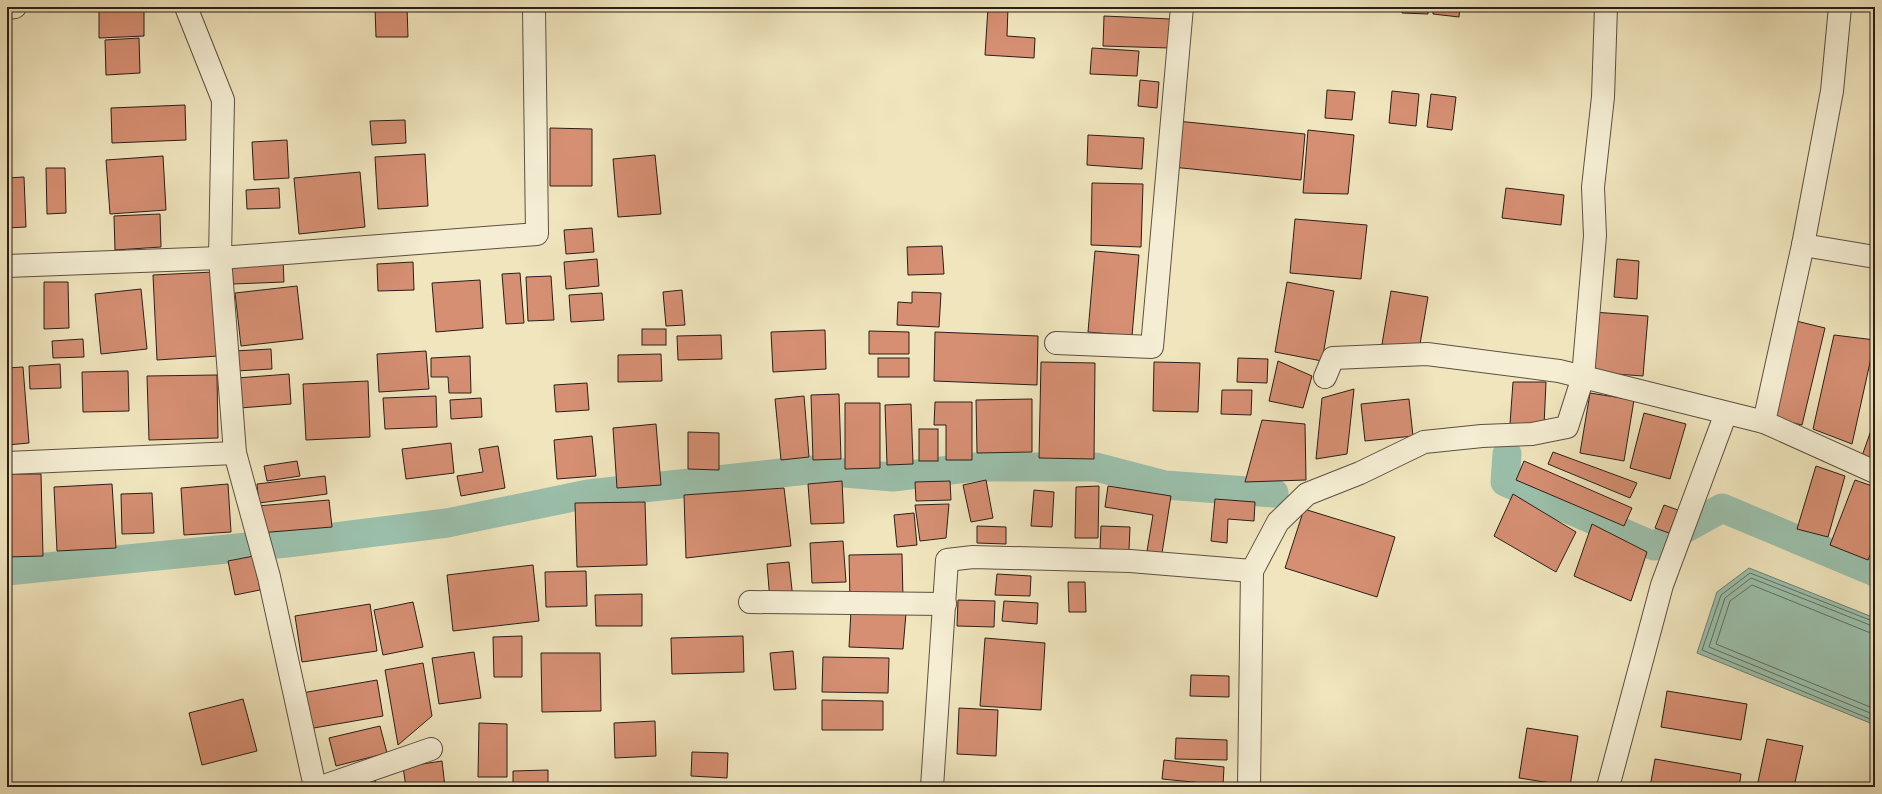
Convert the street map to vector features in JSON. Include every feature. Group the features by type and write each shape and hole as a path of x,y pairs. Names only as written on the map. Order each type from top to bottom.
{"street":[{"path":"7,8 15,7"},
{"path":"186,7 223,100 220,258 235,453 269,577 315,787"},
{"path":"7,266 220,258 537,234 534,7"},
{"path":"1056,343 1152,347 1182,7"},
{"path":"1249,787 1252,571 1278,522 1307,494 1360,473 1424,442 1482,436 1532,434 1567,427 1582,377 1595,236 1593,187 1603,97 1606,7"},
{"path":"1764,422 1803,245 1832,91 1840,7"},
{"path":"1803,245 1875,257"},
{"path":"1325,377 1333,358 1427,354 1559,371 1764,422 1875,472"},
{"path":"1608,787 1662,585 1726,413"},
{"path":"7,463 235,453"},
{"path":"932,787 948,560 973,557 1130,561 1252,571"},
{"path":"750,602 945,604"},
{"path":"321,787 431,749"}],"water":[{"path":"1749,568 1875,618 1875,725 1697,653 1717,592"}],"building":[{"path":"99,7 144,7 144,36 99,38"},
{"path":"375,7 407,7 408,37 376,37"},
{"path":"988,7 1008,7 1007,36 1035,38 1034,58 985,55"},
{"path":"1379,7 1393,7 1393,10 1379,10"},
{"path":"1402,7 1428,7 1428,14 1402,13"},
{"path":"1433,7 1460,7 1459,17 1433,14"},
{"path":"1104,16 1170,19 1169,48 1103,46"},
{"path":"139,38 140,73 106,75 105,40"},
{"path":"1092,48 1139,51 1137,76 1090,74"},
{"path":"1140,80 1159,82 1157,108 1138,106"},
{"path":"1327,90 1355,92 1352,120 1325,118"},
{"path":"1392,91 1419,94 1416,126 1389,123"},
{"path":"1431,94 1456,97 1452,130 1427,127"},
{"path":"185,105 186,140 112,143 111,108"},
{"path":"405,120 406,143 372,145 370,121"},
{"path":"1177,121 1305,134 1301,180 1172,167"},
{"path":"550,128 592,129 592,186 550,186"},
{"path":"1308,130 1354,135 1348,194 1303,193"},
{"path":"1088,135 1144,138 1142,169 1087,165"},
{"path":"287,140 289,178 254,180 252,142"},
{"path":"425,154 428,206 378,209 375,157"},
{"path":"655,155 661,214 618,217 613,159"},
{"path":"163,156 166,210 110,214 106,160"},
{"path":"46,168 65,168 66,213 47,214"},
{"path":"360,172 365,227 299,234 294,178"},
{"path":"24,177 26,227 7,228 7,178"},
{"path":"1092,183 1143,184 1141,247 1091,245"},
{"path":"279,188 280,208 247,209 246,190"},
{"path":"1506,188 1564,195 1561,225 1502,218"},
{"path":"160,214 161,247 115,250 114,216"},
{"path":"1295,219 1367,225 1361,279 1290,273"},
{"path":"592,228 594,252 566,254 564,230"},
{"path":"942,246 944,274 908,275 907,247"},
{"path":"1095,251 1139,255 1132,336 1088,332"},
{"path":"597,259 599,286 566,289 564,262"},
{"path":"1617,259 1639,261 1637,299 1614,297"},
{"path":"283,260 284,282 233,284 232,262"},
{"path":"413,262 414,290 378,291 377,264"},
{"path":"213,272 218,356 157,360 153,275"},
{"path":"520,273 524,323 506,324 502,274"},
{"path":"551,276 554,320 528,321 526,277"},
{"path":"480,280 483,328 436,332 432,283"},
{"path":"44,282 68,282 69,328 44,329"},
{"path":"1287,282 1334,291 1322,361 1275,352"},
{"path":"297,286 303,339 241,346 235,293"},
{"path":"141,289 147,349 101,354 95,294"},
{"path":"682,290 685,325 666,326 663,292"},
{"path":"1391,291 1428,297 1419,350 1382,344"},
{"path":"912,292 941,293 939,327 897,325 898,302 912,303"},
{"path":"602,293 604,320 571,322 569,295"},
{"path":"1593,312 1648,316 1643,376 1588,372"},
{"path":"1792,320 1825,328 1802,425 1769,417"},
{"path":"642,329 666,329 666,345 642,345"},
{"path":"825,330 826,369 773,372 771,332"},
{"path":"869,331 909,332 909,354 869,354"},
{"path":"935,332 1038,336 1037,385 934,381"},
{"path":"721,335 722,359 678,360 677,336"},
{"path":"1834,335 1875,340 1852,444 1813,429"},
{"path":"83,339 84,357 53,358 52,341"},
{"path":"271,349 272,369 236,371 234,351"},
{"path":"426,351 429,389 379,392 377,354"},
{"path":"661,354 662,381 618,382 618,355"},
{"path":"470,356 471,393 449,393 448,377 431,377 431,358"},
{"path":"878,358 909,358 909,377 878,377"},
{"path":"1238,358 1268,359 1267,383 1237,382"},
{"path":"1278,361 1312,376 1303,408 1269,401"},
{"path":"1041,362 1095,363 1094,459 1039,458"},
{"path":"1154,362 1200,363 1198,412 1153,411"},
{"path":"60,364 61,388 30,389 29,366"},
{"path":"23,367 29,443 7,445 7,368"},
{"path":"128,371 129,411 83,412 82,372"},
{"path":"289,374 291,404 240,408 237,378"},
{"path":"217,375 218,438 149,440 147,376"},
{"path":"368,381 370,437 306,440 303,384"},
{"path":"1513,382 1546,382 1544,426 1510,424"},
{"path":"587,383 589,410 556,412 554,385"},
{"path":"1354,389 1347,454 1316,459 1322,398"},
{"path":"1222,390 1252,390 1251,415 1221,414"},
{"path":"1590,393 1634,400 1624,461 1580,453"},
{"path":"839,394 841,459 813,460 811,395"},
{"path":"436,396 437,427 385,429 383,398"},
{"path":"804,396 809,457 781,460 775,399"},
{"path":"481,398 482,417 451,419 450,400"},
{"path":"1032,399 1032,452 977,453 976,400"},
{"path":"1409,399 1413,436 1365,441 1361,404"},
{"path":"935,402 972,402 972,460 946,460 946,425 934,425"},
{"path":"845,403 880,403 880,468 845,469"},
{"path":"911,404 913,464 887,465 885,405"},
{"path":"1644,413 1686,424 1670,479 1630,468"},
{"path":"1875,419 1875,461 1862,456"},
{"path":"1262,420 1305,424 1306,480 1245,482"},
{"path":"656,424 661,485 617,488 613,428"},
{"path":"919,429 938,429 938,461 919,461"},
{"path":"688,432 719,433 719,470 688,469"},
{"path":"592,436 596,476 557,479 554,440"},
{"path":"451,443 454,473 406,479 402,449"},
{"path":"498,446 505,488 461,496 457,476 483,472 479,449"},
{"path":"1553,452 1637,483 1630,498 1548,464"},
{"path":"297,461 300,476 267,481 264,466"},
{"path":"1524,461 1632,508 1624,526 1516,480"},
{"path":"1816,466 1845,476 1828,537 1797,529"},
{"path":"7,474 41,474 43,556 7,557"},
{"path":"325,476 327,494 259,503 257,484"},
{"path":"986,480 993,518 971,522 963,485"},
{"path":"1855,480 1875,487 1875,543 1868,560 1830,545"},
{"path":"842,481 844,523 811,524 808,484"},
{"path":"950,481 951,500 916,501 915,482"},
{"path":"112,484 116,548 57,551 54,487"},
{"path":"228,484 231,532 184,535 181,488"},
{"path":"1099,486 1098,538 1075,538 1076,487"},
{"path":"1108,486 1171,496 1162,553 1147,551 1153,515 1105,507"},
{"path":"784,488 791,546 686,558 684,495"},
{"path":"1034,490 1054,492 1052,527 1031,526"},
{"path":"152,493 154,533 122,534 121,494"},
{"path":"1513,494 1576,532 1556,572 1494,536"},
{"path":"1215,499 1255,502 1254,521 1228,519 1227,543 1211,541"},
{"path":"329,500 332,527 259,533 257,506"},
{"path":"645,502 647,565 577,567 575,503"},
{"path":"949,504 946,538 920,541 915,505"},
{"path":"1664,505 1678,510 1669,533 1655,528"},
{"path":"1304,509 1395,537 1377,597 1285,568"},
{"path":"914,513 917,545 897,547 894,515"},
{"path":"1592,524 1647,552 1631,601 1574,576"},
{"path":"977,526 1006,527 1006,544 977,543"},
{"path":"1101,526 1130,527 1129,550 1100,549"},
{"path":"843,541 846,582 812,583 810,543"},
{"path":"902,554 903,600 850,601 849,555"},
{"path":"254,556 260,590 235,595 228,561"},
{"path":"789,562 793,599 770,601 767,564"},
{"path":"533,565 539,621 453,631 447,575"},
{"path":"586,571 587,606 546,607 545,572"},
{"path":"997,574 1031,576 1030,596 995,595"},
{"path":"1068,582 1085,582 1086,612 1069,612"},
{"path":"642,594 642,626 596,626 595,595"},
{"path":"958,600 995,601 994,627 957,626"},
{"path":"1004,601 1038,603 1037,624 1002,621"},
{"path":"413,602 423,647 383,655 374,610"},
{"path":"370,604 377,651 302,662 295,616"},
{"path":"851,611 906,613 903,649 849,647"},
{"path":"522,636 522,677 494,677 493,637"},
{"path":"743,636 744,672 672,674 671,638"},
{"path":"985,638 1045,643 1041,710 980,706"},
{"path":"793,651 796,689 774,690 770,653"},
{"path":"474,652 481,698 439,704 432,658"},
{"path":"541,653 600,653 601,711 542,712"},
{"path":"823,657 889,658 888,693 822,692"},
{"path":"423,663 432,716 398,745 385,670"},
{"path":"1191,675 1229,676 1229,697 1190,696"},
{"path":"377,680 383,716 308,729 302,693"},
{"path":"1667,691 1747,704 1741,740 1661,727"},
{"path":"243,699 257,751 202,765 189,713"},
{"path":"822,700 883,701 883,730 822,730"},
{"path":"959,708 998,710 996,756 957,754"},
{"path":"655,721 656,756 615,758 614,723"},
{"path":"479,723 507,724 507,777 478,777"},
{"path":"380,726 387,753 336,766 329,738"},
{"path":"1527,728 1578,736 1570,786 1519,778"},
{"path":"1176,738 1227,740 1227,760 1175,759"},
{"path":"1767,739 1803,746 1794,787 1757,787"},
{"path":"692,752 728,753 727,778 691,776"},
{"path":"1655,759 1741,774 1739,787 1650,787"},
{"path":"1164,760 1224,767 1223,785 1162,779"},
{"path":"442,761 445,787 406,787 403,767"},
{"path":"548,770 548,787 513,787 513,771"},
{"path":"375,777 376,787 349,787"},
{"path":"480,784 506,785 506,787 480,787"}],"waterway":[{"path":"1507,454 1505,482 1654,546 1722,508 1875,572"},
{"path":"7,571 287,543 447,523 588,494 808,470 893,477 975,467 1096,467 1165,485 1274,493"}]}
